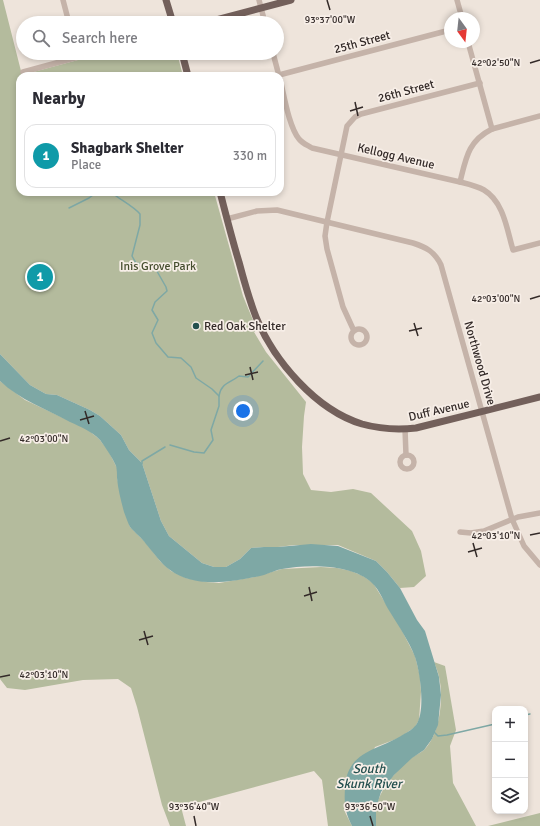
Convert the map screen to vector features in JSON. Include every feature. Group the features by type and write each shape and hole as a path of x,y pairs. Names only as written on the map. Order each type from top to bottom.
{"main road":[{"path":"166,0 171,16"},
{"path":"231,16 291,0"},
{"path":"184,60 187,72"},
{"name":"Duff Avenue","path":"221,196 248,295 266,338 293,375 318,399 331,409 361,424 382,428 405,429 416,428 540,397"}],"street":[{"path":"63,0 67,16"},
{"path":"259,0 263,16"},
{"path":"457,0 460,12"},
{"name":"25th Street","path":"284,75 444,32"},
{"path":"470,48 492,129"},
{"path":"23,72 62,60"},
{"name":"Kellogg Avenue","path":"275,60 278,72"},
{"name":"26th Street","path":"354,331 343,307 327,249 325,236 345,131 350,121 354,117 480,84"},
{"name":"Kellogg Avenue","path":"284,95 292,125 299,139 312,148 460,182 485,191 495,201 502,213 513,250 540,243"},
{"path":"460,182 466,159 472,145 485,133 492,129 540,116"},
{"name":"Northwood Drive","path":"227,219 257,211 277,210 417,244 428,248 435,254 441,265 512,519 524,546 540,565"},
{"path":"405,429 406,455"},
{"path":"460,532 484,530 512,519 540,513"}],"green space":[{"name":"Inis Grove Park","path":"0,0 3,0 16,51 16,60 18,60 21,72 16,72 16,196 215,196 243,296 257,330 254,332 266,352 306,402 302,447 303,474 311,490 331,492 353,489 371,493 412,531 421,551 426,576 414,587 400,588 376,561 338,545 294,545 251,548 240,559 226,567 214,567 202,563 169,536 161,521 142,463 129,450 121,435 100,416 90,410 57,395 46,394 30,385 0,354"},
{"path":"78,60 179,60 182,72 33,72"},
{"path":"0,381 25,400 87,429 99,439 108,450 117,468 117,478 130,527 146,543 160,561 171,571 186,578 219,583 254,577 282,569 321,567 351,571 363,576 373,583 399,625 415,656 420,676 421,692 419,720 415,727 399,738 375,747 345,812 352,826 328,826 322,780 314,771 181,807 186,826 170,826 162,805 131,688 118,679 83,680 25,690 7,688 0,679"},
{"path":"434,662 445,666 456,730 450,746 453,783 476,826 376,826 376,808 381,794 389,780 405,763 424,750 434,735 441,705 441,695 438,671"},
{"path":"540,813 540,826 488,826"}],"water":[{"name":"South Skunk River","path":"0,354 30,385 46,394 57,395 90,410 100,416 121,435 129,450 142,463 161,521 169,536 202,563 214,567 226,567 240,559 251,548 311,544 338,546 376,561 400,588 417,620 425,631 439,677 441,695 438,725 432,739 424,750 412,758 394,775 381,792 376,808 376,826 352,826 346,812 345,803 347,775 351,766 366,753 394,740 416,725 421,711 421,691 419,672 413,651 375,586 364,577 353,572 329,567 292,567 280,569 252,578 228,582 203,582 191,580 170,570 130,527 124,512 117,482 116,466 100,440 86,430 34,404 8,388 0,381"}],"waterway":[{"path":"69,208 92,196"},
{"path":"116,196 140,214 140,225 132,256 136,263 154,266 166,287 167,291 155,302 152,310 158,320 152,333 156,343 168,357 181,358 191,367 196,378 219,396 219,406 211,430 213,440 204,453 194,452 170,445"},
{"path":"219,396 222,388 226,384 239,376 248,377 263,361"},
{"path":"142,464 142,461 165,447"},
{"path":"434,732 438,736 447,735 492,725"}],"place":[{"name":"Shagbark Shelter","path":"40,277"},
{"name":"Red Oak Shelter","path":"196,326"}]}
